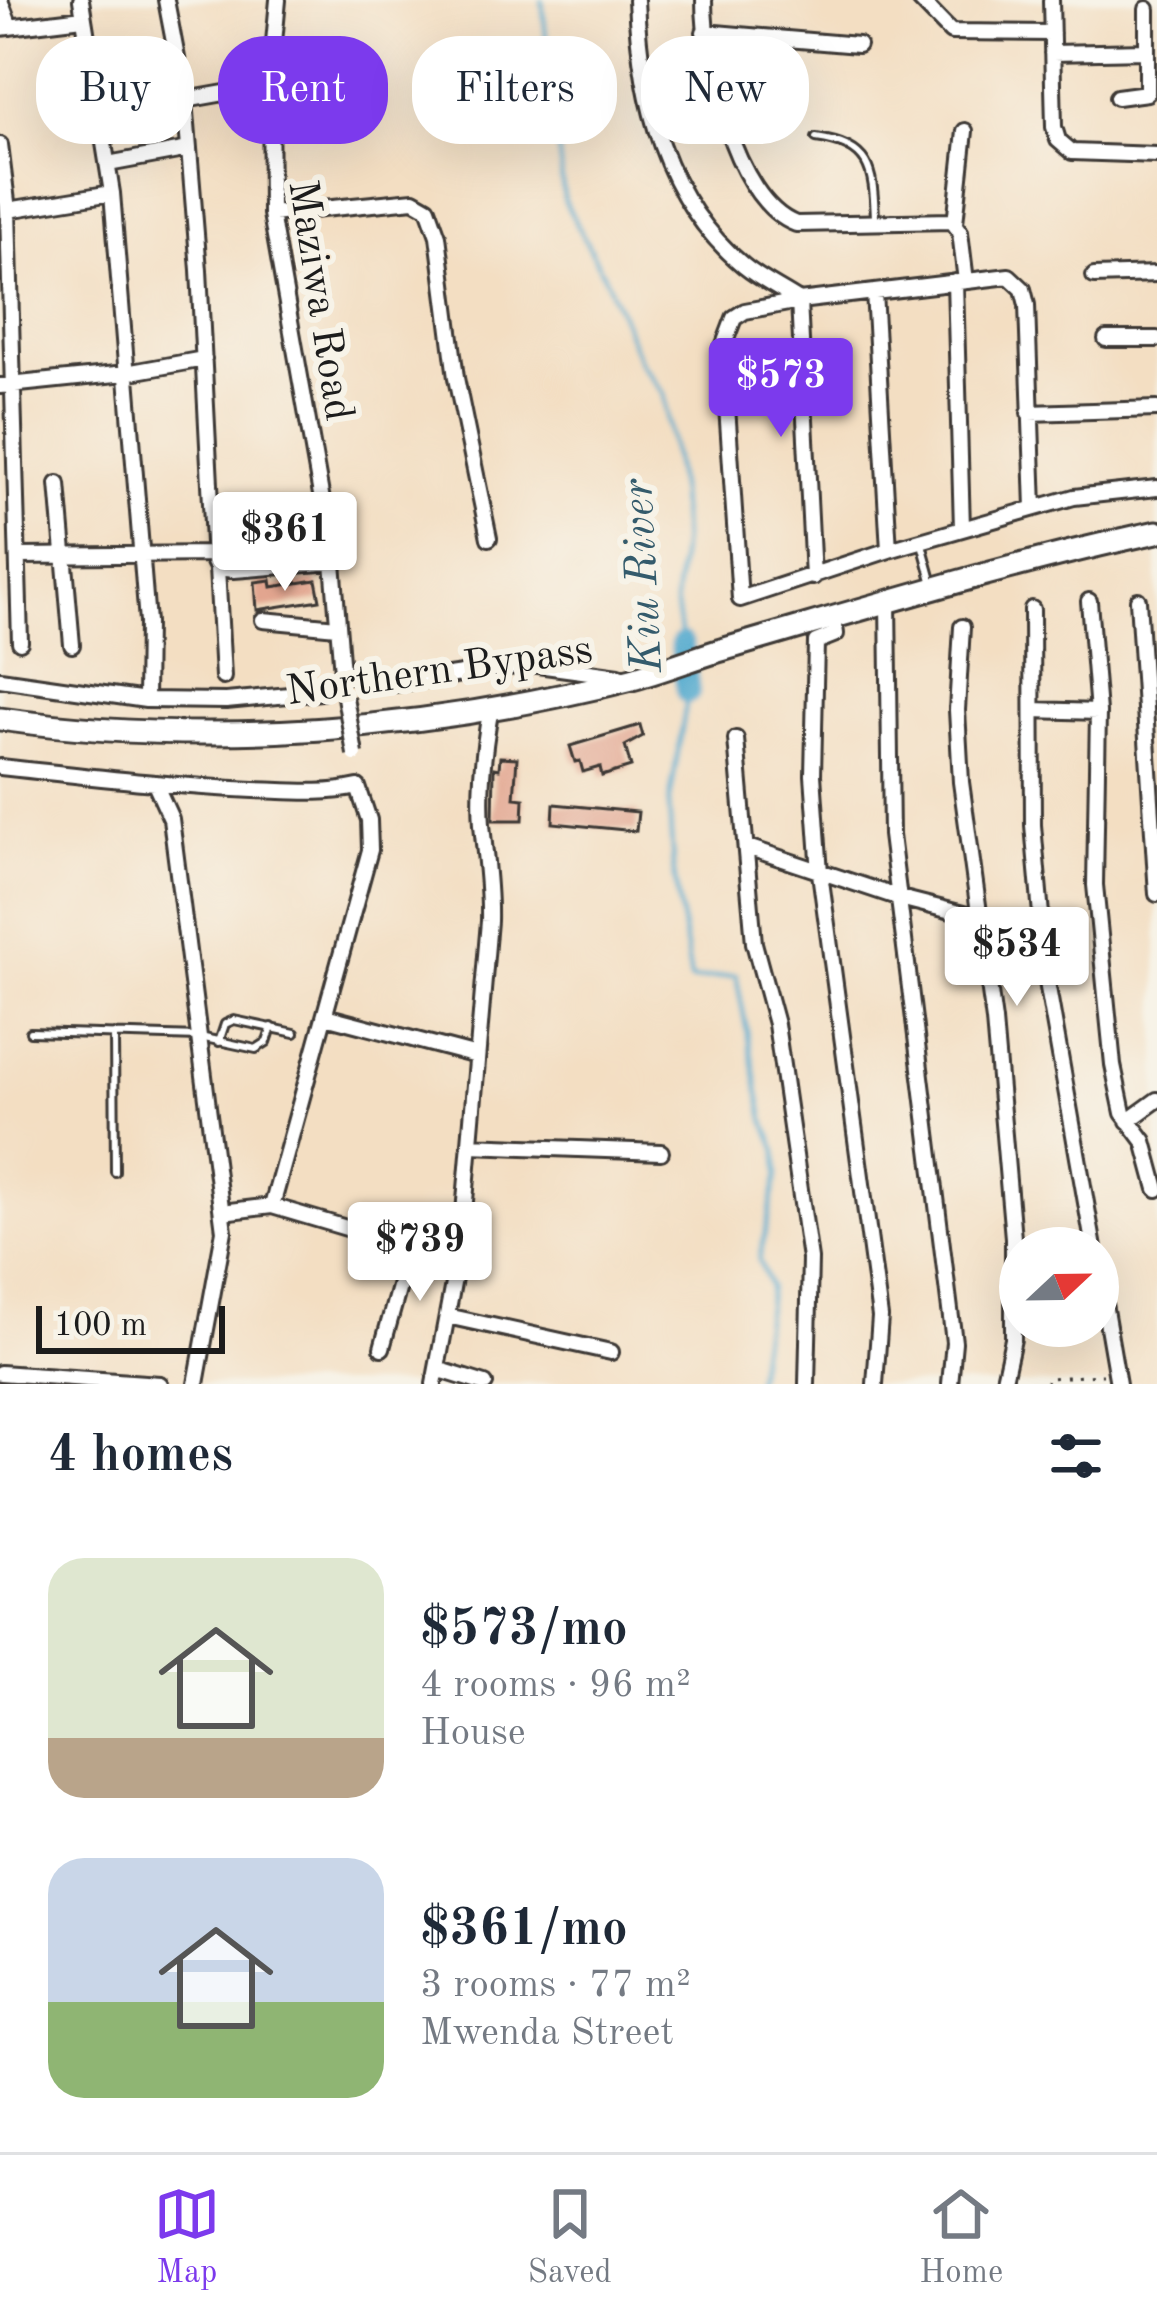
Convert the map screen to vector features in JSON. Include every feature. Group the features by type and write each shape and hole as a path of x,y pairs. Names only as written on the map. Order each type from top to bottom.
{"main road":[{"name":"Northern Bypass","path":"0,719 112,731 237,733 375,724 491,707 633,678 1017,564 1157,532"}],"street":[{"path":"0,0 5,27 83,18"},
{"path":"81,0 112,193 147,622 146,700"},
{"path":"166,0 173,36"},
{"name":"Maziwa Road","path":"275,36 278,0"},
{"path":"636,0 642,82 665,156 689,204 745,267 800,301"},
{"path":"704,0 710,78 725,122 774,211 796,224 956,223"},
{"path":"920,0 951,32 1052,33"},
{"path":"1051,0 1058,140 1072,152 1157,154"},
{"path":"1117,98 1148,93 1147,9"},
{"path":"704,32 858,45"},
{"path":"1052,53 1146,51"},
{"path":"962,528 956,223 964,131"},
{"path":"189,144 224,677"},
{"name":"Maziwa Road","path":"270,144 271,214 333,562 345,697 358,787 369,820 370,850 272,1206"},
{"path":"0,145 8,210 5,385 20,556 20,642"},
{"path":"108,164 189,148"},
{"path":"8,210 112,193"},
{"path":"271,214 414,200 428,208 438,236 456,378 489,538"},
{"path":"1094,276 1157,274"},
{"path":"1034,508 1031,345 1023,289 1009,276 800,301 745,311 734,318 723,347 740,599 1034,508 1101,492 1157,488"},
{"path":"874,292 889,550"},
{"path":"800,301 813,577"},
{"path":"1106,340 1157,340"},
{"path":"5,385 126,374 204,358"},
{"path":"1029,413 1157,409"},
{"path":"58,484 72,645"},
{"path":"20,556 333,562"},
{"path":"1138,600 1157,893"},
{"path":"1089,601 1099,712 1097,919 1113,1065 1128,1120 1144,1141 1157,1190"},
{"path":"888,602 888,777 953,1342 950,1384"},
{"path":"1032,608 1033,825 1047,982 1090,1227"},
{"path":"834,618 836,634 816,642 813,775 820,873 880,1317 875,1384"},
{"path":"263,620 337,627"},
{"path":"962,627 961,782 994,1021 1012,1238 1012,1339 1003,1384"},
{"path":"0,679 146,700 298,697 321,692 342,673 394,684 530,664 633,678"},
{"path":"485,1384 436,1377 458,1261 489,921 482,819 491,707"},
{"path":"1033,710 1099,712"},
{"path":"736,739 754,943 776,1024 810,1259 807,1384"},
{"path":"0,767 122,778 156,786 323,793 358,787"},
{"path":"156,786 171,819 222,1212 223,1246 196,1384"},
{"path":"747,847 900,898 979,918"},
{"path":"325,1016 477,1056"},
{"path":"1128,1120 1157,1100"},
{"path":"470,1144 661,1152"},
{"path":"222,1212 272,1206 458,1261"},
{"path":"382,1348 410,1247"},
{"path":"447,1316 611,1352"},
{"path":"1112,1347 1118,1379"},
{"path":"0,1372 64,1382 160,1384"}],"lane":[{"path":"816,138 842,142 861,153 874,187 875,223"},
{"path":"921,541 934,588"},
{"path":"220,1042 220,1032 234,1020 295,1033"},
{"path":"30,1032 200,1037 262,1048 272,1027"},
{"path":"114,1034 115,1172"}],"path":[{"path":"1046,1384 1047,1378 1118,1379"}],"building":[{"path":"271,580 272,587 316,580 320,600 257,610 255,582"},
{"path":"640,725 643,736 625,746 631,767 602,776 600,767 583,772 580,761 575,762 570,746"},
{"path":"500,757 517,758 514,798 524,799 523,820 493,820 494,768 499,769"},
{"path":"554,804 638,812 636,831 553,823"}],"waterway":[{"name":"Kiu River","path":"542,0 564,200 608,283 640,362 664,394 679,494 682,538 675,601 682,645"},
{"name":"Kiu River","path":"682,645 688,692"},
{"name":"Kiu River","path":"688,692 669,805 673,867 691,980 736,975 764,1119 777,1151 778,1174 759,1260 770,1287 755,1384"}]}
